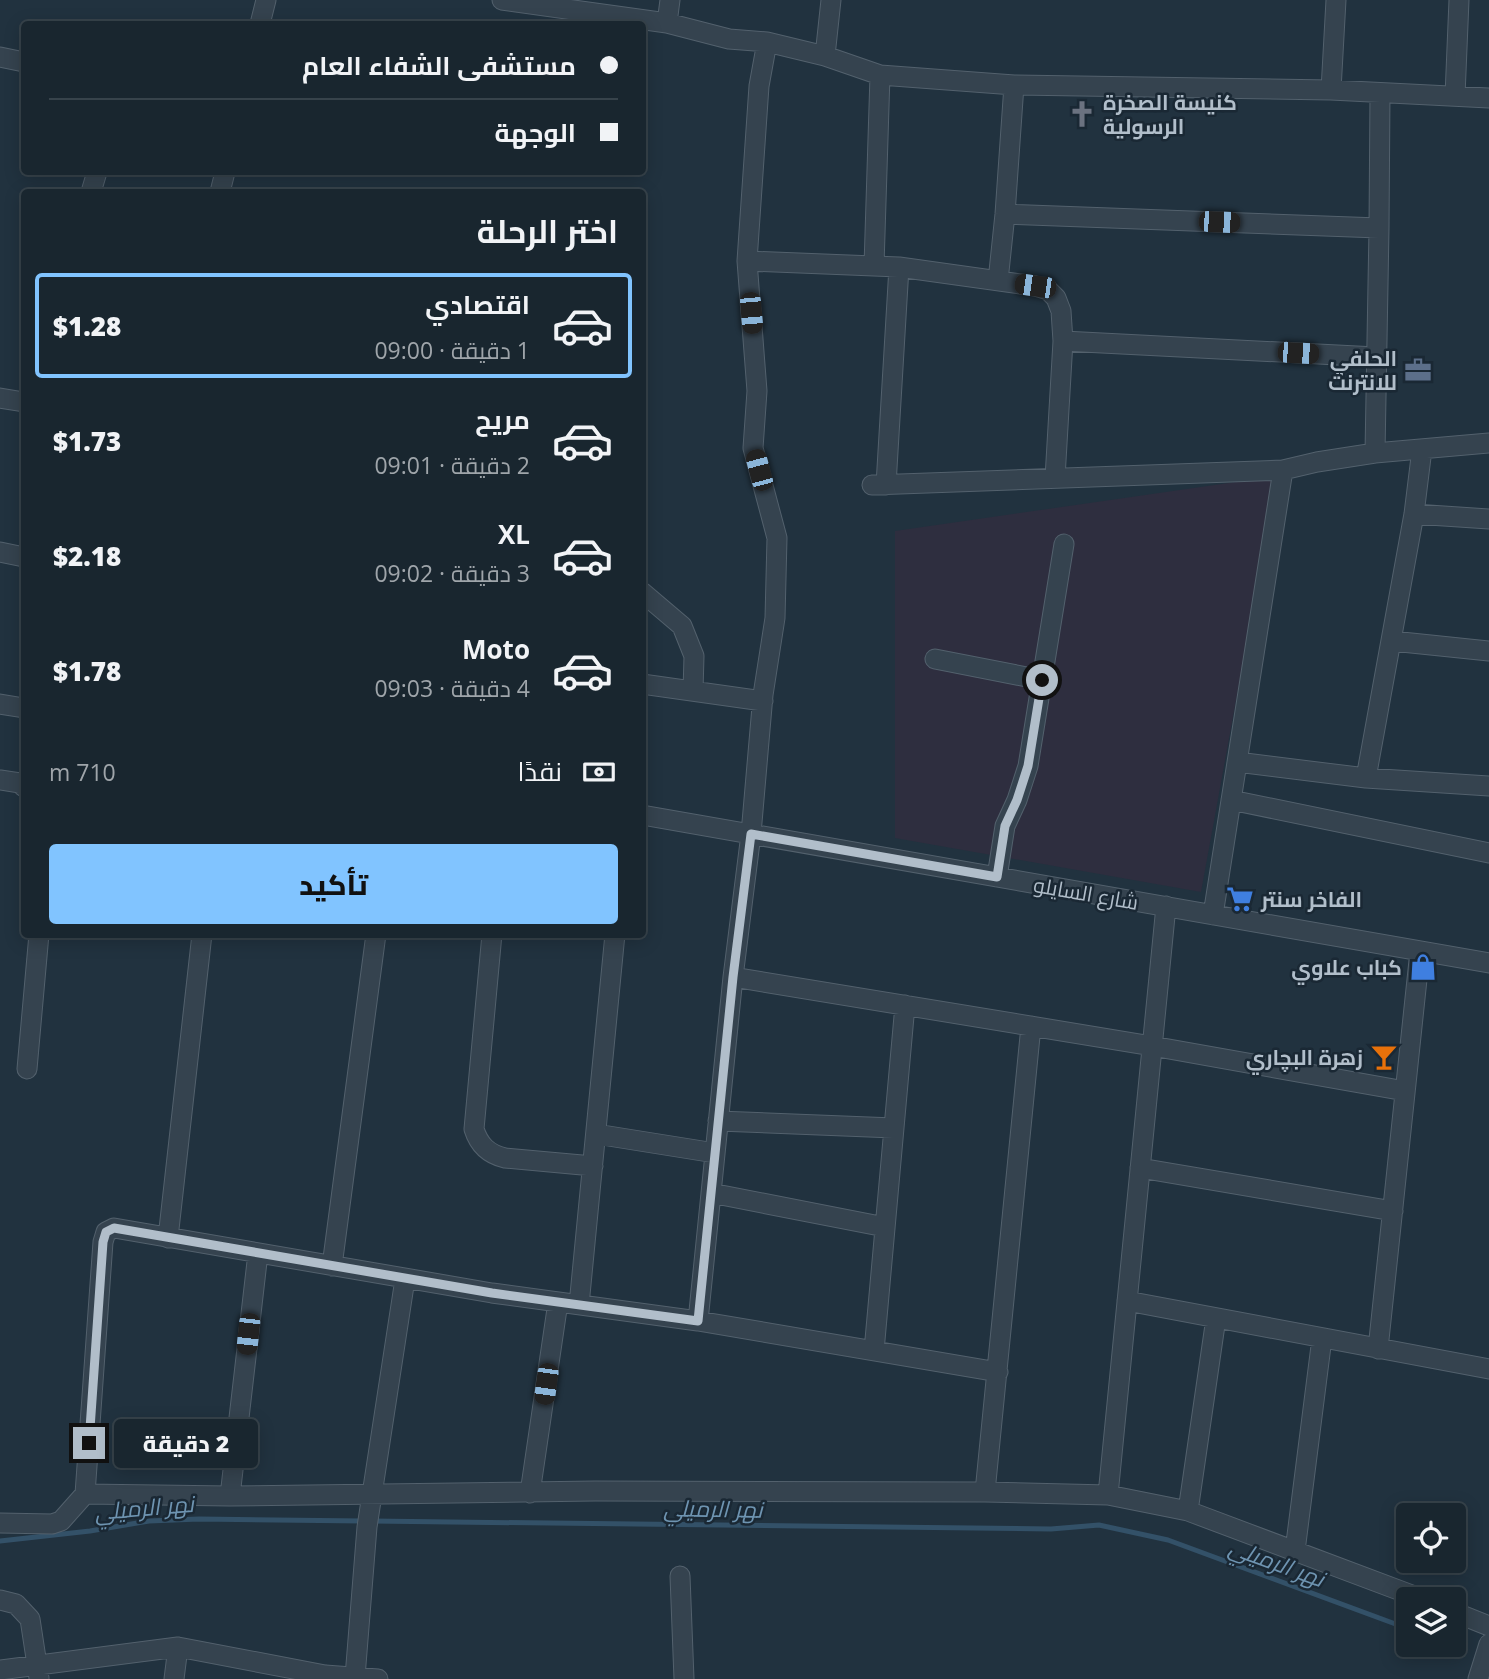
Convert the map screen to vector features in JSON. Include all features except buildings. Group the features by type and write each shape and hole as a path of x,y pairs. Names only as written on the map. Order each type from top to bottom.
{"street":[{"path":"261,21 266,0"},
{"path":"502,0 667,23 729,39 767,41 825,56 880,75 1014,85 1331,90 1489,98"},
{"path":"667,23 670,0"},
{"path":"825,56 831,0"},
{"path":"1331,90 1336,0"},
{"path":"1454,96 1460,0"},
{"path":"698,1321 763,701 775,618 777,538 753,448 757,391 747,261 759,86 767,41"},
{"path":"0,57 21,61"},
{"path":"874,266 880,75"},
{"path":"998,281 1006,214 1014,85"},
{"path":"1375,453 1380,93"},
{"path":"1006,214 1379,228"},
{"path":"747,261 899,267 1048,290 1056,298 1061,312 1063,341 1055,478"},
{"path":"899,267 879,485 1283,470 1375,453 1489,443"},
{"path":"1063,341 1376,356"},
{"path":"0,397 21,401"},
{"path":"1366,778 1414,514 1422,449"},
{"path":"1213,915 1283,470"},
{"path":"1414,514 1489,519"},
{"path":"997,877 1005,826 1028,766 1064,544"},
{"path":"0,552 21,556"},
{"path":"646,595 682,626 694,656 693,691"},
{"path":"1392,640 1489,651"},
{"path":"935,659 1042,680"},
{"path":"646,685 763,701"},
{"path":"0,704 21,708"},
{"path":"1237,762 1366,778 1489,786"},
{"path":"0,780 21,784"},
{"path":"1231,800 1489,853"},
{"name":"شارع السايلو","path":"646,816 1489,963"},
{"path":"1108,1495 1166,906"},
{"path":"27,1069 39,938"},
{"path":"168,1238 202,938"},
{"path":"332,1266 375,938"},
{"path":"492,938 474,1129 477,1139 485,1149 505,1158 593,1166"},
{"path":"579,1305 615,938"},
{"path":"1378,1349 1420,951"},
{"path":"733,977 1405,1091"},
{"path":"874,1351 905,1005"},
{"path":"985,1492 1031,1026"},
{"path":"718,1121 894,1128"},
{"path":"596,1134 715,1153"},
{"path":"1140,1168 1393,1211"},
{"path":"711,1193 885,1227"},
{"path":"0,1523 52,1524 61,1521 85,1493 103,1242 106,1232 114,1228 405,1279 698,1321 998,1372"},
{"path":"230,1496 258,1253"},
{"path":"355,1677 367,1527 405,1279"},
{"path":"1127,1301 1489,1369"},
{"path":"530,1493 558,1302"},
{"path":"1188,1511 1216,1318"},
{"path":"1295,1551 1322,1338"},
{"path":"85,1493 371,1499 530,1493 985,1492 1108,1495 1188,1511 1396,1589"},
{"path":"680,1576 684,1679"},
{"path":"0,1600 16,1604 30,1619 38,1672"},
{"path":"1466,1617 1489,1626"},
{"path":"1478,1679 1489,1644"},
{"path":"0,1670 38,1672 178,1647 325,1677 378,1679"},
{"path":"174,1679 178,1647"}],"shaded area":[{"path":"1277,476 1201,892 895,838 895,531"}],"waterway":[{"name":"نهر الرميلي","path":"0,1541 149,1521 363,1521"},
{"name":"نهر الرميلي","path":"372,1521 1051,1529 1099,1525 1168,1540 1396,1624"}],"place":[{"name":"كنيسة الصخرة الرسولية","path":"1082,114"},
{"name":"الحلفي للانترنت","path":"1418,370"},
{"name":"الفاخر سنتر","path":"1240,899"},
{"name":"كباب علاوي","path":"1423,967"},
{"name":"زهرة البچاري","path":"1384,1057"}],"route":[{"path":"89,1443 103,1242 106,1232 114,1228 492,1293 698,1321 733,977 751,834 997,877 1005,826 1028,766 1042,680"}]}
